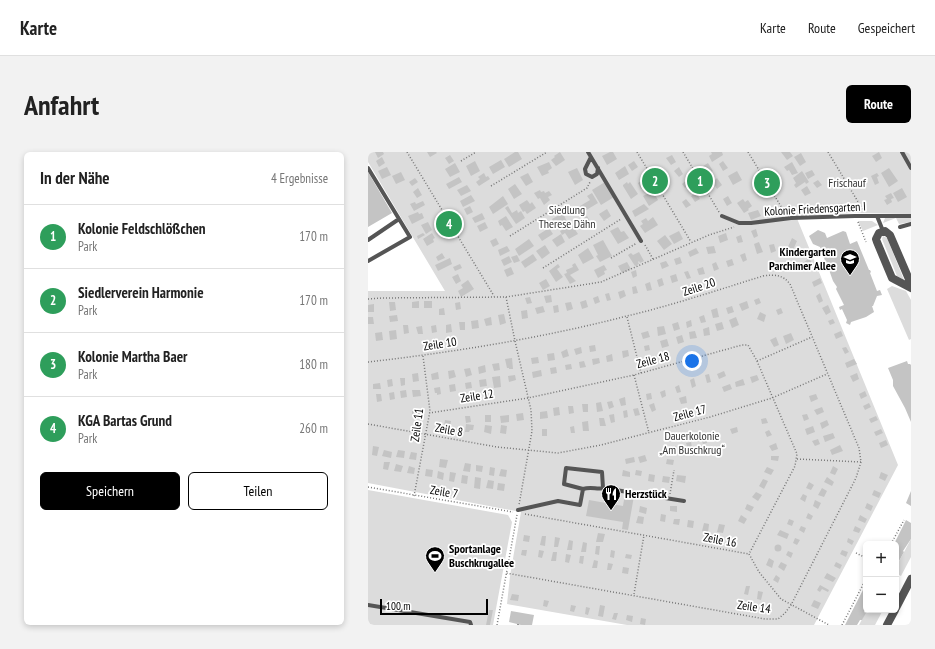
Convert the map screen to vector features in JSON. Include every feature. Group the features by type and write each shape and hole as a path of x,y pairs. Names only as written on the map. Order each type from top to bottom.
{"street":[{"path":"911,284 890,235 888,232 883,231 877,236 877,242 890,274 896,281 911,288"},
{"path":"899,602 911,579"},
{"path":"887,625 893,613"}],"lane":[{"path":"588,152 641,241"},
{"path":"902,152 911,168"},
{"path":"591,156 585,169 586,174 592,177 597,174 598,168"},
{"path":"368,168 410,237 368,261"},
{"name":"Kolonie Friedensgarten I","path":"722,216 737,222 745,223 788,218 911,216"},
{"path":"877,216 883,231"},
{"path":"368,240 399,219"},
{"path":"900,227 911,224"},
{"path":"603,488 602,472 566,468 564,484 583,489 589,487 600,489 603,488 684,501"},
{"path":"518,511 558,502 580,506 583,489"},
{"path":"368,605 470,622 471,625"}],"path":[{"path":"407,152 494,296"},
{"path":"461,161 476,152"},
{"path":"491,186 547,152"},
{"path":"637,152 691,242"},
{"path":"683,152 722,216"},
{"path":"748,152 788,218"},
{"path":"828,152 866,216"},
{"path":"510,236 586,188 591,181"},
{"path":"543,268 626,216"},
{"path":"855,216 866,242"},
{"path":"368,299 506,296 601,282 654,260 691,242 737,226"},
{"path":"611,258 642,240 654,260"},
{"name":"Zeile 20","path":"515,341 627,316 677,303 771,274 780,275 790,284 827,374"},
{"path":"497,625 532,431 531,410 506,296"},
{"path":"627,316 641,373"},
{"path":"757,362 812,338"},
{"name":"Zeile 10","path":"368,362 423,356 515,341"},
{"name":"Zeile 18","path":"528,398 634,375 742,345 748,345 772,398"},
{"name":"Zeile 11","path":"414,496 429,413 423,356"},
{"path":"772,398 797,454 797,459 861,462 859,448 827,374"},
{"name":"Zeile 17","path":"528,451 558,453 601,445 649,433 710,417 772,398 827,374"},
{"path":"634,375 649,433"},
{"name":"Zeile 12","path":"429,413 528,398"},
{"name":"Zeile 8","path":"368,424 425,435 528,451"},
{"name":"Zeile 16","path":"518,511 749,554 795,466 797,459"},
{"name":"Zeile 14","path":"506,573 699,608 772,620 778,619 791,605 856,478 861,462"},
{"path":"669,498 674,470"},
{"name":"Zeile 7","path":"368,487 414,496 518,511"},
{"path":"893,541 904,520"},
{"path":"634,595 644,535"},
{"path":"856,553 863,556"},
{"path":"749,554 766,583 781,599 829,625"},
{"path":"842,625 863,585"}],"green space":[{"name":"Dauerkolonie „Am Buschkrug“","path":"368,152 911,152 911,214 855,213 796,216 898,465 814,625 627,625 507,604 510,576 521,512 368,483 368,291 445,291 368,162"},
{"path":"885,218 896,218 883,223"},
{"path":"896,218 911,218 911,222 899,224"},
{"path":"858,221 872,221 878,225 863,231"},
{"path":"883,236 887,238 904,280 897,276 882,239"},
{"path":"892,286 906,291 911,300 911,339 909,340 887,289"},
{"name":"Sportanlage Buschkrugallee","path":"368,490 508,515 512,522 493,625 368,625"},
{"path":"911,539 911,557 901,576 899,575 899,561"},
{"path":"865,613 881,613 875,625 859,625"}],"building":[{"path":"375,152 383,152 384,154 378,158"},
{"path":"427,152 436,152 437,153 430,157"},
{"path":"515,152 518,152 522,159 509,167 504,159"},
{"path":"560,152 565,160 556,166 551,160"},
{"path":"613,152 617,159 607,165 602,156"},
{"path":"711,152 722,152 723,155 712,162 709,156 712,154"},
{"path":"781,152 790,152 793,156 787,160"},
{"path":"879,152 882,158 876,162 872,156"},
{"path":"801,153 806,162 800,166 794,157"},
{"path":"450,155 454,161 449,164 445,158"},
{"path":"672,155 676,162 671,165 666,158"},
{"path":"382,157 385,163 379,167 376,161"},
{"path":"501,160 505,167 493,174 489,167"},
{"path":"475,161 480,171 471,176 466,166"},
{"path":"634,161 638,167 632,171 628,165"},
{"path":"723,161 728,168 723,171 719,164"},
{"path":"549,162 552,168 548,171 549,173 542,176 537,167"},
{"path":"792,162 798,173 792,175 789,170 787,171 784,167"},
{"path":"455,163 460,172 450,177 445,169"},
{"path":"708,163 713,171 708,174 703,166"},
{"path":"625,166 629,174 619,180 615,173"},
{"path":"387,167 391,175 382,179 378,171"},
{"path":"679,167 683,174 679,177 674,171"},
{"path":"577,168 583,180 575,185 568,172"},
{"path":"889,168 898,181 889,187 881,173"},
{"path":"812,170 815,175 808,179 805,173"},
{"path":"737,171 742,180 733,185 728,176"},
{"path":"802,171 809,182 806,184 805,182 796,188 794,185 796,183 793,178"},
{"path":"368,172 392,213 368,227"},
{"path":"401,172 405,180 396,184 392,176"},
{"path":"484,173 486,177 488,176 490,179 479,186 476,182 480,179 478,177"},
{"path":"528,173 533,182 526,186 520,177"},
{"path":"877,173 879,176 877,177 879,183 875,185 871,176"},
{"path":"459,177 462,182 449,189 446,184"},
{"path":"415,178 418,182 412,186 409,182"},
{"path":"717,178 722,185 717,189 713,182"},
{"path":"688,179 691,184 685,188 682,184"},
{"path":"643,180 646,186 641,189 638,183"},
{"path":"818,180 822,185 817,188 813,183"},
{"path":"605,182 614,197 601,205 592,190"},
{"path":"627,182 628,184 630,182 638,194 631,199 623,186"},
{"path":"515,184 522,194 514,199 508,189"},
{"path":"467,185 471,191 461,196 457,190"},
{"path":"807,186 811,193 805,196 801,190"},
{"path":"418,188 422,195 417,198 413,192"},
{"path":"902,188 907,197 898,202 893,193"},
{"path":"540,190 541,192 544,191 545,193 549,191 552,195 548,197 550,200 544,205 540,198 538,199 534,193"},
{"path":"653,191 658,200 649,206 643,196"},
{"path":"592,193 598,203 583,212 580,206 590,200 587,196"},
{"path":"696,193 700,199 695,202 691,196"},
{"path":"891,193 894,198 891,199 892,202 887,205 884,200 887,199 885,196"},
{"path":"471,195 475,201 463,207 460,201"},
{"path":"503,196 508,204 493,214 489,207"},
{"path":"728,196 732,203 727,206 723,199"},
{"path":"686,199 691,205 686,208 682,202"},
{"path":"743,199 745,202 748,200 752,206 744,213 737,203"},
{"path":"527,200 530,204 532,202 536,208 527,214 525,211 523,212 519,205"},
{"path":"423,201 425,205 414,211 410,204 415,202 416,204"},
{"path":"842,203 843,209 837,211 835,205"},
{"path":"644,204 649,209 635,217 632,211"},
{"path":"470,206 473,212 467,215 464,209"},
{"path":"508,206 512,213 517,210 518,213 521,211 525,218 516,224 505,208"},
{"path":"607,209 611,216 604,221 599,214"},
{"path":"758,210 761,216 751,220 748,213"},
{"path":"418,212 419,214 422,213 424,218 412,224 408,216"},
{"path":"482,213 485,219 475,223 472,218"},
{"path":"563,213 567,222 556,228 552,219"},
{"path":"506,216 513,227 506,231 502,225 500,226 498,221"},
{"path":"587,216 591,223 581,230 577,223"},
{"path":"653,217 658,225 645,233 640,226 643,224 641,221 646,218 648,221"},
{"path":"428,222 432,230 426,234 421,225"},
{"path":"485,222 488,228 480,232 477,226"},
{"path":"572,225 578,234 569,239 565,233 562,235 560,231"},
{"path":"618,227 621,232 624,231 629,238 618,244 610,231"},
{"path":"549,228 553,234 542,241 538,235"},
{"path":"756,229 758,236 754,238 751,231"},
{"path":"818,230 825,233 827,238 843,231 846,232 850,244 857,241 871,272 870,273 877,291 880,290 882,295 877,296 872,306 874,312 866,317 851,322 850,325 846,323 847,320 842,309 840,310 839,307 844,305 836,289 837,287 833,281 820,247 813,244 809,236"},
{"path":"679,231 683,239 674,244 669,236"},
{"path":"423,233 425,235 418,239 417,236"},
{"path":"432,233 435,238 433,239 434,242 427,246 423,239"},
{"path":"726,233 728,240 720,243 718,236"},
{"path":"561,234 565,242 557,247 552,240"},
{"path":"665,235 672,244 664,250 657,241"},
{"path":"741,235 743,242 738,243 736,237"},
{"path":"496,238 499,244 493,247 490,241"},
{"path":"792,238 797,241 792,252 787,249"},
{"path":"529,239 534,246 519,256 515,249"},
{"path":"603,240 612,256 600,262 596,256 598,255 593,245"},
{"path":"759,242 763,252 757,254 754,244"},
{"path":"774,244 776,251 771,253 769,245"},
{"path":"545,245 550,253 542,259 536,251"},
{"path":"507,246 510,251 500,256 498,250"},
{"path":"714,246 716,253 708,254 706,247"},
{"path":"588,248 594,258 583,264 578,255"},
{"path":"696,248 699,253 690,257 688,252"},
{"path":"639,252 644,261 640,263 639,261 639,264 635,266 628,255 631,253 633,255"},
{"path":"442,253 445,258 438,261 436,257"},
{"path":"745,253 747,260 743,262 740,255"},
{"path":"533,254 537,260 525,268 521,262"},
{"path":"517,255 520,261 514,263 511,257"},
{"path":"509,256 512,262 504,266 501,260"},
{"path":"680,257 682,263 676,265 674,259"},
{"path":"450,258 452,264 438,271 435,265"},
{"path":"809,258 812,263 804,269 801,265"},
{"path":"732,259 734,265 728,267 726,261"},
{"path":"666,261 669,266 662,269 660,263"},
{"path":"627,262 631,269 622,273 618,266"},
{"path":"716,262 719,269 714,271 712,264"},
{"path":"575,263 579,270 570,275 576,281 570,284 564,274 567,273 566,270 573,267 572,265"},
{"path":"460,264 462,268 455,271 453,267"},
{"path":"558,264 560,267 557,269 563,277 556,282 549,271"},
{"path":"604,265 607,270 604,271 605,274 598,278 594,270"},
{"path":"511,267 514,274 507,277 504,270"},
{"path":"703,267 705,274 699,275 697,269"},
{"path":"636,270 637,276 633,278 631,272"},
{"path":"688,271 691,278 687,279 684,272"},
{"path":"458,274 461,281 456,284 452,277"},
{"path":"676,274 678,281 672,283 670,276"},
{"path":"662,278 664,285 659,287 657,280"},
{"path":"820,278 822,283 814,287 812,282"},
{"path":"546,279 550,286 543,290 539,283"},
{"path":"468,280 474,289 461,297 458,291 463,288 461,285"},
{"path":"650,282 652,290 647,291 645,284"},
{"path":"636,286 638,293 633,294 632,287"},
{"path":"624,290 626,296 620,299 618,292"},
{"path":"609,293 611,300 607,301 605,294"},
{"path":"820,293 823,301 819,303 816,296"},
{"path":"551,295 552,302 546,303 544,296"},
{"path":"598,296 600,302 595,304 593,298"},
{"path":"530,297 532,303 527,304 525,298"},
{"path":"759,298 761,303 756,305 754,300"},
{"path":"586,300 588,307 582,309 580,302"},
{"path":"419,301 419,308 412,308 412,302"},
{"path":"424,301 432,301 432,308 424,308"},
{"path":"747,301 749,308 742,311 739,304"},
{"path":"389,302 395,302 396,310 390,311"},
{"path":"460,302 461,309 456,310 455,303"},
{"path":"571,302 573,309 567,311 565,303"},
{"path":"374,304 374,312 368,312 368,305"},
{"path":"558,305 559,312 554,313 553,306"},
{"path":"828,305 831,312 826,315 822,308"},
{"path":"543,306 545,312 537,314 535,308"},
{"path":"732,306 734,312 728,314 726,308"},
{"path":"444,308 445,315 439,315 439,309"},
{"path":"717,308 719,317 713,318 711,310"},
{"path":"781,308 783,313 778,315 776,310"},
{"path":"527,310 528,318 522,319 521,311"},
{"path":"760,312 766,315 764,322 757,319"},
{"path":"504,314 506,323 500,325 498,315"},
{"path":"397,315 398,321 390,322 389,316"},
{"path":"704,315 706,322 701,323 699,317"},
{"path":"368,317 373,317 374,324 368,324"},
{"path":"491,317 492,325 486,326 484,319"},
{"path":"736,317 739,325 732,328 729,320"},
{"path":"833,319 835,323 830,325 828,321"},
{"path":"478,320 479,328 472,329 471,321"},
{"path":"691,320 692,326 687,328 686,322"},
{"path":"459,322 465,322 465,330 460,330"},
{"path":"678,322 680,329 674,331 672,324"},
{"path":"722,322 724,329 717,331 715,324"},
{"path":"451,324 452,332 446,333 446,325"},
{"path":"403,325 408,325 409,333 404,334"},
{"path":"436,325 437,332 432,333 431,326"},
{"path":"422,326 423,334 418,334 416,327"},
{"path":"664,326 666,334 658,336 657,327"},
{"path":"709,327 710,335 704,336 703,329"},
{"path":"396,330 397,339 390,340 389,331"},
{"path":"648,331 650,337 643,339 641,333"},
{"path":"695,331 697,338 690,339 689,332"},
{"path":"841,331 843,336 836,339 834,334"},
{"path":"382,332 383,340 376,341 375,333"},
{"path":"791,333 794,340 786,344 783,336"},
{"path":"682,335 684,342 678,344 676,337"},
{"path":"776,337 779,345 774,347 770,340"},
{"path":"667,339 669,346 662,348 660,341"},
{"path":"595,345 596,351 590,352 589,346"},
{"path":"649,345 650,350 645,351 644,346"},
{"path":"581,347 582,353 576,355 574,349"},
{"path":"846,347 849,352 845,354 842,348"},
{"path":"567,349 569,356 563,358 561,352"},
{"path":"628,350 629,356 623,358 622,351"},
{"path":"554,353 555,360 548,361 547,354"},
{"path":"612,354 613,361 607,362 606,356"},
{"path":"538,357 539,363 532,364 531,358"},
{"path":"512,358 513,369 509,369 507,368 505,359"},
{"path":"599,358 600,363 593,365 592,359"},
{"path":"854,359 857,364 847,368 845,363"},
{"path":"584,361 586,367 580,368 579,362"},
{"path":"907,361 908,364 911,365 911,422 893,386 893,380 888,368"},
{"path":"499,363 500,370 494,371 492,364"},
{"path":"571,364 572,369 566,370 565,365"},
{"path":"485,365 486,372 479,374 478,367"},
{"path":"556,367 557,373 551,374 550,368"},
{"path":"470,368 472,375 466,377 464,369"},
{"path":"454,370 456,377 449,379 448,371"},
{"path":"541,370 542,376 533,378 532,372"},
{"path":"724,371 726,376 719,379 717,374"},
{"path":"438,372 439,379 432,380 431,374"},
{"path":"418,373 419,381 413,382 412,374"},
{"path":"857,373 859,379 853,382 850,376"},
{"path":"709,374 711,382 707,383 705,375"},
{"path":"515,375 516,380 509,382 508,376"},
{"path":"757,375 759,380 752,383 750,377"},
{"path":"500,376 501,387 494,388 492,377"},
{"path":"400,378 405,378 405,385 401,386"},
{"path":"694,378 696,386 692,388 690,380"},
{"path":"392,379 393,386 388,387 387,380"},
{"path":"486,379 487,386 480,387 479,380"},
{"path":"743,379 745,385 736,387 735,382"},
{"path":"471,382 472,388 466,389 465,383"},
{"path":"380,383 381,389 373,389 373,384"},
{"path":"455,384 456,391 450,392 449,385"},
{"path":"730,384 732,389 724,392 722,387"},
{"path":"679,385 681,392 677,393 675,387"},
{"path":"440,387 441,394 437,395 434,388"},
{"path":"406,390 407,397 401,398 400,391"},
{"path":"412,390 420,390 421,396 413,397"},
{"path":"665,390 666,396 662,398 660,392"},
{"path":"865,391 867,396 861,399 859,394"},
{"path":"394,392 395,399 390,400 389,393"},
{"path":"651,393 652,399 647,400 646,394"},
{"path":"376,394 381,394 382,401 377,402"},
{"path":"816,394 818,399 811,402 809,396"},
{"path":"686,396 687,403 681,404 679,398"},
{"path":"625,397 626,405 621,406 619,399"},
{"path":"612,401 614,407 609,409 607,402"},
{"path":"601,402 603,411 597,412 596,403"},
{"path":"654,403 656,410 652,412 649,405"},
{"path":"869,403 871,407 865,410 863,406"},
{"path":"582,404 588,404 588,412 583,412"},
{"path":"568,406 573,406 574,413 569,414"},
{"path":"559,407 560,415 554,416 553,408"},
{"path":"822,407 824,412 817,415 814,410"},
{"path":"638,408 640,415 635,416 633,409"},
{"path":"627,410 628,417 624,418 623,411"},
{"path":"412,411 420,412 419,418 412,417"},
{"path":"547,411 548,418 540,419 540,412"},
{"path":"523,413 524,420 517,421 516,414"},
{"path":"614,414 615,422 611,423 609,415"},
{"path":"807,414 809,419 804,421 802,415"},
{"path":"485,415 491,415 491,422 485,422"},
{"path":"509,415 509,422 501,423 500,416"},
{"path":"465,416 470,416 471,422 466,423"},
{"path":"876,416 878,420 871,423 869,419"},
{"path":"599,418 604,418 606,426 600,426"},
{"path":"766,418 768,423 762,424 761,419"},
{"path":"445,420 451,421 450,427 444,426"},
{"path":"827,420 829,425 822,429 820,423"},
{"path":"588,421 589,431 583,431 582,422"},
{"path":"466,424 474,425 473,430 465,432"},
{"path":"485,425 492,426 491,434 484,432"},
{"path":"501,425 507,426 506,434 500,433"},
{"path":"574,426 575,433 571,433 570,427"},
{"path":"813,426 815,432 807,435 805,429"},
{"path":"737,427 738,432 732,434 730,429"},
{"path":"542,429 547,429 547,436 542,436"},
{"path":"881,429 883,433 876,436 874,432"},
{"path":"769,430 772,435 767,437 765,432"},
{"path":"833,433 835,438 825,442 823,436"},
{"path":"706,437 707,443 703,444 701,438"},
{"path":"818,439 820,444 815,446 812,441"},
{"path":"886,440 888,445 881,448 879,443"},
{"path":"691,442 692,448 688,449 686,443"},
{"path":"776,443 778,449 772,451 769,446"},
{"path":"840,445 843,451 832,455 830,450"},
{"path":"373,446 379,447 377,456 372,455"},
{"path":"676,446 677,450 670,452 669,448"},
{"path":"384,450 392,452 391,458 382,456"},
{"path":"398,450 405,451 404,458 396,457"},
{"path":"411,452 417,453 416,460 409,459"},
{"path":"645,455 647,461 640,463 638,457"},
{"path":"771,456 779,456 778,461 771,460"},
{"path":"634,457 635,462 626,464 625,459"},
{"path":"440,459 448,460 446,468 439,467"},
{"path":"667,459 674,460 673,465 666,464"},
{"path":"384,462 390,462 388,470 383,469"},
{"path":"465,463 471,464 470,472 463,471"},
{"path":"396,464 403,466 401,472 394,471"},
{"path":"476,465 483,466 482,472 476,471"},
{"path":"409,466 415,468 414,474 407,473"},
{"path":"833,466 838,469 835,475 830,473"},
{"path":"490,467 495,468 494,476 489,475"},
{"path":"767,467 774,470 771,475 764,472"},
{"path":"426,469 433,470 432,477 425,476"},
{"path":"501,469 507,470 506,477 499,476"},
{"path":"623,470 630,472 630,477 622,476"},
{"path":"636,470 642,471 641,476 635,475"},
{"path":"438,471 444,473 443,480 437,478"},
{"path":"450,472 456,473 454,482 449,481"},
{"path":"881,472 888,475 885,481 879,478"},
{"path":"649,474 655,475 654,482 648,481"},
{"path":"462,475 468,476 467,484 461,483"},
{"path":"677,475 686,476 685,483 676,481"},
{"path":"663,476 670,477 669,483 662,482"},
{"path":"475,477 481,478 480,489 474,488"},
{"path":"827,477 834,482 832,486 824,482"},
{"path":"763,479 768,481 764,489 759,486"},
{"path":"488,480 494,481 493,489 486,488"},
{"path":"809,482 814,485 811,490 806,488"},
{"path":"498,483 505,484 504,491 497,490"},
{"path":"822,488 827,491 824,497 818,495"},
{"path":"874,490 881,493 879,498 872,495"},
{"path":"911,491 911,506 906,503"},
{"path":"756,492 762,495 758,501 752,497"},
{"path":"625,494 634,496 628,530 622,529 623,522 586,516 589,500 623,506"},
{"path":"803,494 807,496 805,502 800,499"},
{"path":"815,500 821,503 818,509 813,506"},
{"path":"867,503 873,506 871,511 865,508"},
{"path":"747,504 754,507 751,512 745,509"},
{"path":"640,506 647,508 646,514 639,512"},
{"path":"670,506 677,506 677,512 670,511"},
{"path":"808,513 813,516 811,520 806,518"},
{"path":"661,514 666,515 665,522 660,521"},
{"path":"741,515 747,519 744,524 738,521"},
{"path":"860,515 867,519 865,523 858,520"},
{"path":"638,516 644,517 643,524 636,523"},
{"path":"674,519 680,519 679,525 673,524"},
{"path":"789,519 794,521 792,526 787,524"},
{"path":"688,520 694,521 693,528 687,527"},
{"path":"906,520 911,523 911,539 903,551 904,552 899,561 899,541 896,541"},
{"path":"704,523 709,524 708,533 702,531"},
{"path":"719,524 725,525 723,533 717,532"},
{"path":"801,526 806,528 804,533 799,530"},
{"path":"855,526 861,529 859,533 853,531"},
{"path":"780,530 789,534 787,539 777,535"},
{"path":"598,533 605,534 603,542 596,542"},
{"path":"524,535 530,536 529,542 523,541"},
{"path":"542,536 546,536 545,546 540,545"},
{"path":"555,537 560,538 558,547 554,547"},
{"path":"795,538 800,540 797,545 793,543"},
{"path":"848,538 854,541 852,545 847,542"},
{"path":"569,540 573,541 572,550 567,550"},
{"path":"583,542 587,543 586,552 581,552"},
{"path":"778,544 781,545 781,551 778,552 775,551 774,548 775,545"},
{"path":"596,546 600,546 599,555 595,554"},
{"path":"522,550 527,550 526,556 521,555"},
{"path":"539,550 544,551 542,558 538,557"},
{"path":"611,550 615,551 614,558 610,557"},
{"path":"842,550 848,552 846,557 840,554"},
{"path":"788,551 793,553 791,558 786,555"},
{"path":"553,552 557,552 556,561 551,561"},
{"path":"566,554 571,555 569,563 565,562"},
{"path":"626,554 632,555 631,559 625,558"},
{"path":"580,556 584,556 583,564 579,563"},
{"path":"769,558 774,561 772,568 766,565"},
{"path":"594,560 598,561 597,568 592,568"},
{"path":"781,562 787,565 784,571 778,567"},
{"path":"836,562 842,565 840,569 834,566"},
{"path":"608,563 613,564 611,570 607,570"},
{"path":"623,567 629,568 628,574 622,573"},
{"path":"827,573 836,578 833,582 824,578"},
{"path":"776,575 780,578 778,583 773,580"},
{"path":"820,585 829,590 828,592 822,589 820,592 817,590"},
{"path":"746,586 750,586 748,595 744,594"},
{"path":"863,590 863,613 866,613 857,625 845,625"},
{"path":"758,591 763,592 761,600 757,599"},
{"path":"512,594 519,595 518,601 510,600"},
{"path":"544,600 549,601 547,607 543,606"},
{"path":"814,600 821,603 818,609 811,606"},
{"path":"571,605 576,606 574,612 570,611"},
{"path":"600,605 605,606 603,617 598,616"},
{"path":"586,607 590,608 588,615 585,614"},
{"path":"489,610 493,610 490,625 486,625"},
{"path":"511,611 534,615 532,625 521,625 509,622"},
{"path":"614,613 618,613 616,620 612,619"},
{"path":"627,615 633,616 632,622 626,620"},
{"path":"641,618 646,619 645,625 640,624"}],"place":[{"name":"Siedlerverein Harmonie","path":"655,181"},
{"name":"Kolonie Feldschlößchen","path":"700,181"},
{"name":"Kolonie Martha Baer","path":"767,183"},
{"name":"KGA Bartas Grund","path":"449,224"},
{"name":"Kindergarten Parchimer Allee","path":"850,276"},
{"name":"Herzstück","path":"611,511"},
{"name":"Sportanlage Buschkrugallee","path":"435,573"}],"park label":[{"name":"Frischauf","path":"847,183"},
{"name":"Siedlung Therese Dähn","path":"567,217"}]}
